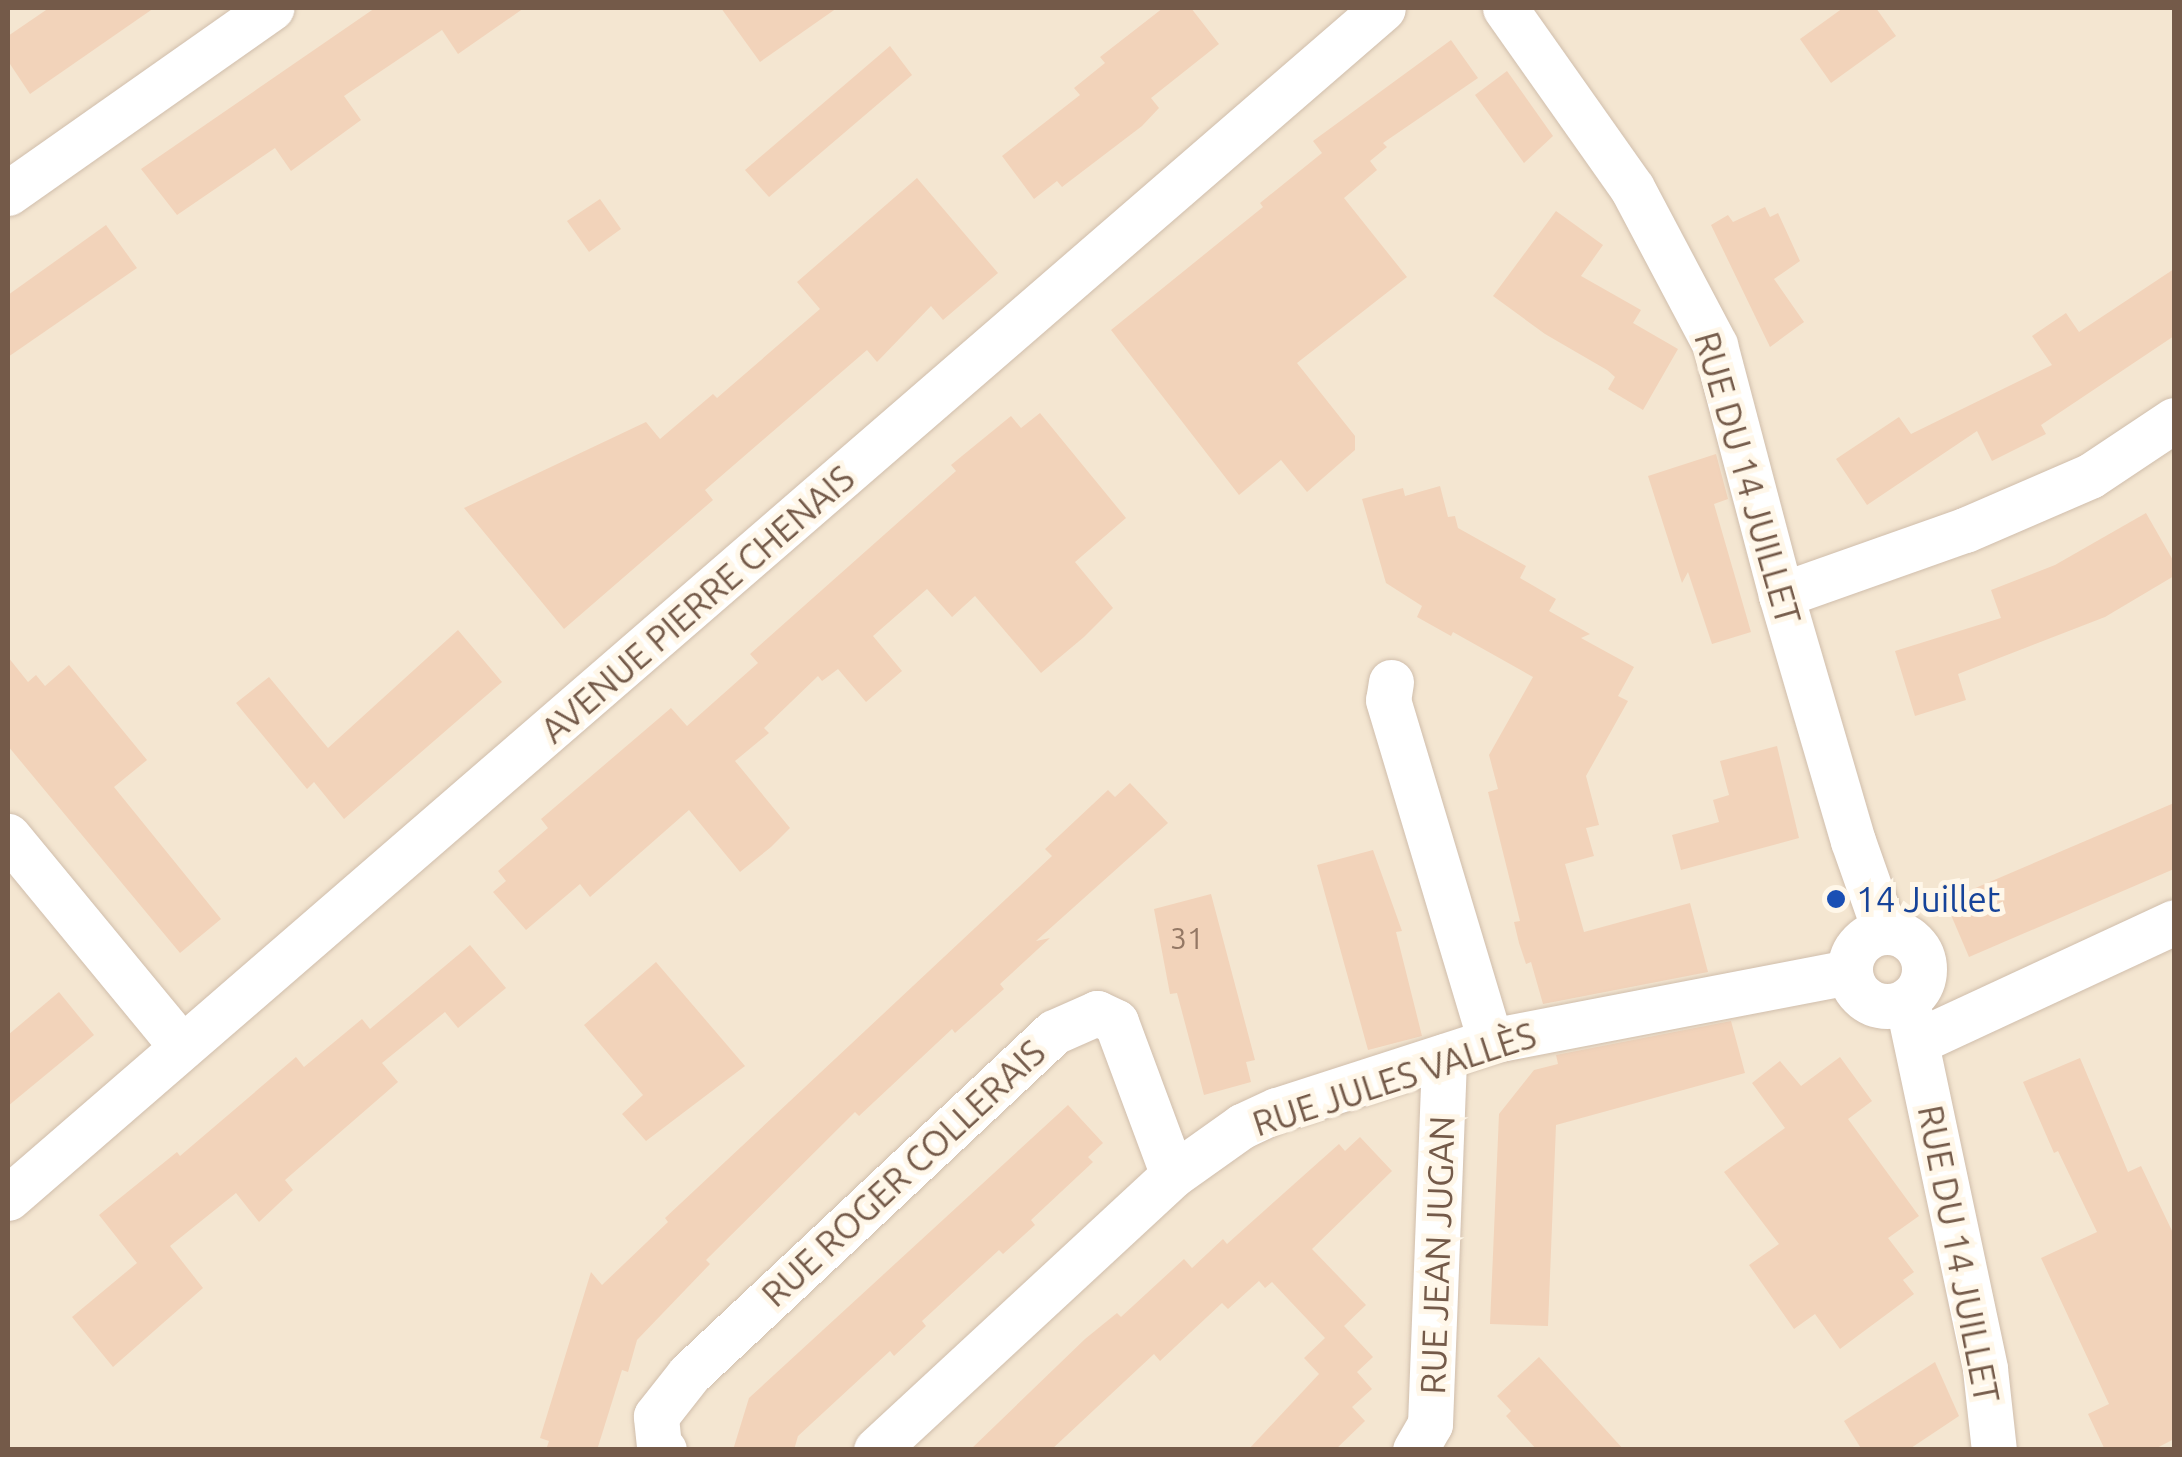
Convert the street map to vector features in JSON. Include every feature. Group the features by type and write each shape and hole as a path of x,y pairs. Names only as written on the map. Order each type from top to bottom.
{"street":[{"path":"8,193 271,8"},
{"name":"AVENUE PIERRE CHENAIS","path":"8,1198 1383,8"},
{"name":"RUE DU 14 JUILLET","path":"1505,8 1632,188 1715,345 1853,841 1885,932"},
{"path":"1782,595 1965,530 2090,476 2174,420"},
{"path":"1391,682 1388,700 1490,1041"},
{"path":"8,836 182,1047"},
{"path":"1916,1004 1922,956 1908,938 1885,932 1863,940 1854,949 1850,972 1860,995 1870,1002 1895,1006 1990,1007 2174,922"},
{"name":"RUE JULES VALLÈS","path":"876,1450 1173,1175 1242,1126 1277,1110 1490,1041 1850,972"},
{"path":"1916,1004 1990,1007"},
{"name":"RUE DU 14 JUILLET","path":"1916,1004 1985,1369 1994,1450"},
{"name":"RUE ROGER COLLERAIS","path":"660,1448 656,1416 688,1374 1054,1032 1097,1013 1116,1022 1173,1175"},
{"name":"RUE JEAN JUGAN","path":"1434,1441 1444,1056"}],"shaded area":[{"path":"8,8 2174,8 2174,1449 8,1450"}],"building":[{"path":"49,8 154,8 30,94 8,61 8,36"},
{"path":"375,8 524,8 458,54 442,30 344,96 361,120 291,171 275,148 177,215 141,169"},
{"path":"721,8 837,8 760,62"},
{"path":"1163,8 1191,8 1219,44 1151,98 1159,108 1142,126 1062,187 1057,181 1034,199 1002,156 1080,95 1074,88 1105,63 1100,57"},
{"path":"1843,8 1876,8 1896,36 1831,83 1800,39"},
{"path":"1451,40 1478,78 1383,143 1387,147 1370,161 1377,170 1344,198 1407,277 1297,363 1355,436 1355,450 1307,492 1281,460 1239,495 1111,330 1263,207 1260,203 1322,153 1313,141"},
{"path":"890,46 912,75 769,197 745,170"},
{"path":"1507,71 1553,136 1524,163 1475,95"},
{"path":"917,178 998,273 943,320 931,306 877,362 867,350 705,490 713,500 564,629 464,508 646,422 660,439 713,394 717,398 820,309 797,282"},
{"path":"600,199 621,229 589,252 567,221"},
{"path":"1765,207 1770,217 1778,213 1800,261 1774,279 1804,322 1770,347 1711,225 1728,215 1733,222"},
{"path":"1556,211 1603,245 1581,276 1641,310 1633,323 1678,349 1643,410 1608,389 1615,377 1607,370 1545,334 1493,296"},
{"path":"106,225 137,268 8,357 8,295"},
{"path":"2174,269 2174,336 2041,425 2046,434 1992,461 1977,431 1867,505 1836,459 1899,417 1911,434 2052,365 2032,336 2066,313 2079,332"},
{"path":"1040,413 1126,518 1075,562 1113,608 1041,673 975,596 952,617 927,589 873,636 902,671 866,702 838,669 822,681 818,676 764,728 769,733 735,761 790,828 771,847 740,872 689,810 590,897 580,884 526,930 493,892 506,881 498,871 548,828 541,819 671,708 687,726 758,663 750,654 956,471 951,465 1011,416 1021,428"},
{"path":"1716,454 1728,499 1714,504 1751,632 1712,644 1688,572 1682,583 1648,476"},
{"path":"1440,486 1448,517 1455,516 1458,528 1526,566 1520,578 1556,599 1549,611 1590,634 1581,638 1634,667 1618,696 1628,701 1586,776 1599,825 1586,828 1594,856 1565,864 1584,932 1690,903 1708,972 1543,1004 1531,962 1526,964 1519,943 1514,922 1520,921 1488,792 1498,789 1489,755 1533,677 1453,632 1451,636 1417,617 1422,606 1386,583 1362,499 1403,488 1405,496"},
{"path":"2146,513 2174,562 2174,576 2105,617 1958,674 1966,700 1915,716 1895,651 2001,618 1991,590 2055,565"},
{"path":"458,630 502,682 344,819 314,782 307,789 236,703 269,677 328,748"},
{"path":"8,657 28,682 36,675 45,686 69,665 147,760 114,787 221,919 180,953 8,746"},
{"path":"1777,746 1799,838 1681,870 1672,835 1719,822 1713,800 1729,795 1720,761"},
{"path":"1130,783 1168,823 1036,941 1050,938 1000,984 1004,989 955,1033 952,1029 859,1116 855,1112 706,1260 710,1264 637,1340 628,1372 622,1370 597,1450 546,1450 549,1441 540,1438 591,1272 602,1285 668,1222 665,1218 1052,856 1045,849 1108,790 1115,797"},
{"path":"2174,803 2174,869 1969,957 1945,901"},
{"path":"1373,850 1402,931 1396,932 1422,1036 1368,1050 1317,865"},
{"path":"1211,894 1255,1060 1246,1062 1251,1082 1204,1095 1177,993 1170,994 1154,909"},
{"path":"470,945 506,988 458,1028 445,1012 382,1063 398,1082 285,1180 293,1190 259,1222 236,1193 170,1246 203,1288 113,1367 72,1317 137,1263 99,1215 177,1152 180,1156 296,1057 304,1067 362,1019 370,1029"},
{"path":"656,962 745,1066 646,1141 622,1114 643,1095 584,1025"},
{"path":"59,992 94,1035 8,1106 8,1035"},
{"path":"1731,1021 1745,1073 1556,1125 1548,1326 1490,1324 1499,1114 1534,1070 1558,1064 1556,1055"},
{"path":"1840,1057 1872,1101 1848,1119 1919,1216 1888,1238 1914,1272 1903,1280 1914,1294 1840,1349 1815,1314 1794,1329 1749,1265 1779,1244 1724,1172 1785,1128 1752,1083 1780,1061 1801,1086"},
{"path":"2080,1058 2128,1172 2141,1166 2174,1235 2174,1439 2153,1450 2105,1450 2088,1414 2109,1404 2041,1258 2097,1232 2058,1151 2054,1153 2023,1082"},
{"path":"1068,1105 1103,1143 1088,1157 1093,1162 1031,1220 1035,1225 1003,1254 999,1250 922,1321 926,1326 894,1356 890,1351 798,1436 794,1450 733,1450 749,1398"},
{"path":"1360,1137 1392,1171 1312,1249 1366,1305 1344,1326 1373,1357 1357,1372 1372,1389 1352,1407 1365,1421 1335,1450 1248,1450 1319,1374 1304,1358 1325,1338 1272,1282 1265,1288 1259,1281 1228,1309 1222,1303 1160,1361 1154,1354 1051,1450 970,1450 1085,1339 1117,1313 1121,1317 1184,1259 1192,1268 1223,1239 1227,1244 1339,1144 1345,1151"},
{"path":"1539,1357 1624,1450 1537,1450 1506,1416 1511,1411 1497,1396"},
{"path":"1935,1362 1959,1416 1908,1450 1862,1450 1844,1421"}],"place":[{"name":"14 Juillet","path":"1836,899"}]}
